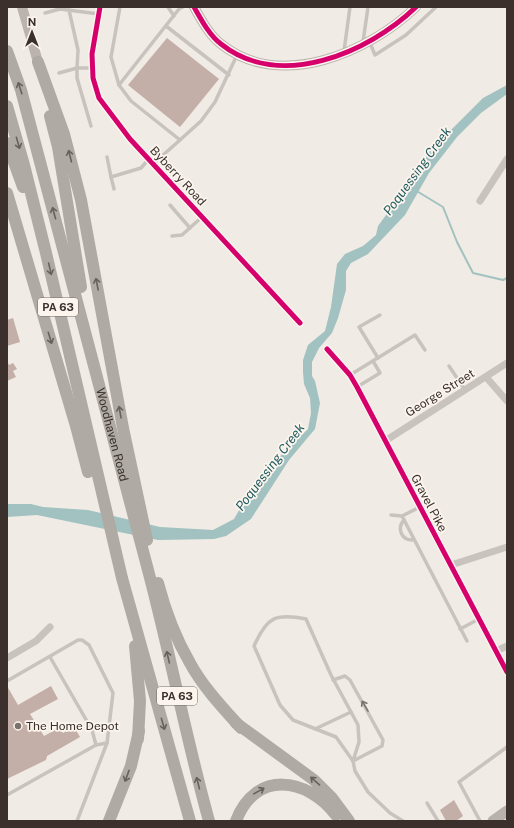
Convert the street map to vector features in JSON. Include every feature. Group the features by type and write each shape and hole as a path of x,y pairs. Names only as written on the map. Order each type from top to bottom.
{"highway":[{"name":"Woodhaven Road","path":"7,51 21,90 96,372 138,516 148,571 191,753 209,821"},
{"path":"38,62 58,147 96,372"},
{"path":"38,62 64,134 81,200 138,516"},
{"name":"Woodhaven Road","path":"7,106 24,165 46,253 101,510 122,578 190,821"},
{"path":"7,143 46,253"},
{"path":"7,193 101,510"},
{"path":"107,533 134,642 140,701 138,739"},
{"path":"143,539 173,627 190,664 215,698 241,728"},
{"path":"148,571 172,638 184,663 212,702 241,728 314,780 332,798 349,821"},
{"path":"109,821 131,766 138,739 142,698 140,663 122,578"},
{"path":"236,821 244,805 251,796 266,788 283,784 299,787 314,794 327,805 340,821"}],"main road":[{"path":"493,821 506,812"}],"street":[{"path":"22,7 38,62"},
{"path":"194,7 204,24 220,43 238,56 263,65 295,66 326,59 344,53 365,43 403,20 416,7"},
{"name":"Byberry Road","path":"99,14 92,54 93,78 99,98 130,139 300,323"},
{"path":"480,202 507,159"},
{"name":"Gravel Pike","path":"327,349 350,375 507,672"},
{"name":"George Street","path":"385,441 507,363"},
{"path":"486,377 507,401"},
{"path":"450,565 507,547"},
{"path":"7,658 36,641 50,627"},
{"path":"496,651 507,646"}],"lane":[{"path":"120,7 111,57 119,85 131,101 180,140"},
{"path":"168,7 174,16"},
{"path":"119,85 174,16 183,7"},
{"path":"344,53 350,7"},
{"path":"368,7 365,43 375,55 406,35 436,7"},
{"path":"45,13 60,9 99,14"},
{"path":"69,10 78,50 77,78 91,126"},
{"path":"166,26 229,75"},
{"path":"112,177 141,168 151,162 180,140 201,121 215,102 238,56"},
{"path":"59,73 77,68 92,68"},
{"path":"107,157 114,189"},
{"path":"170,205 190,228"},
{"path":"172,236 182,235 202,217"},
{"path":"378,358 359,327 380,315"},
{"path":"350,375 415,335 425,350"},
{"path":"357,388 380,374 373,361"},
{"path":"449,366 465,391"},
{"path":"414,540 406,539 401,534 400,526 403,518 420,507"},
{"path":"391,515 403,518 467,641"},
{"path":"353,760 336,737 293,720 280,705 254,646 262,629 274,619 288,616 306,619 333,680 358,725 359,737 353,760 355,771 368,792 386,810 403,821"},
{"path":"460,629 479,619"},
{"path":"7,681 78,640 82,640 89,645 113,693 107,743 77,821"},
{"path":"50,657 92,730 96,744"},
{"path":"333,680 345,676 350,680 383,740 382,746 353,760"},
{"path":"316,729 352,713"},
{"path":"7,795 96,744 107,743"},
{"path":"480,821 459,782 507,747"},
{"path":"428,803 438,821"}],"water":[{"name":"Poquessing Creek","path":"507,85 507,94 481,113 457,137 429,173 405,215 368,254 351,263 346,271 346,290 338,318 332,333 319,348 312,362 312,376 315,381 320,403 315,429 289,460 251,519 226,536 214,539 158,540 37,515 7,517 7,504 31,504 43,507 88,510 160,527 213,530 234,519 249,493 272,464 308,429 311,413 310,398 304,384 303,360 308,345 325,331 331,307 337,264 345,254 363,246 376,235 378,226 416,174 429,152 483,98"}],"building":[{"path":"167,38 219,79 180,127 128,85"},
{"path":"13,318 20,342 7,346 7,320"},
{"path":"7,361 9,365 13,363 17,369 13,371 16,377 7,381"},
{"path":"7,686 18,705 51,686 58,699 30,714 44,736 59,728 63,733 74,727 80,737 47,756 46,760 7,779"},
{"path":"454,800 463,816 456,821 446,821 440,810"}],"waterway":[{"name":"Poquessing Creek","path":"415,190 443,207 457,242 473,273 503,280 507,278"}],"cycle path":[{"path":"100,7 92,54 93,78 99,98 130,139 300,323"},
{"path":"194,7 206,27 221,44 244,58 270,65 296,65 323,60 349,51 374,39 396,24 416,7"},
{"path":"327,349 350,375 357,387 507,672"}],"place":[{"name":"The Home Depot","path":"18,726"}]}
